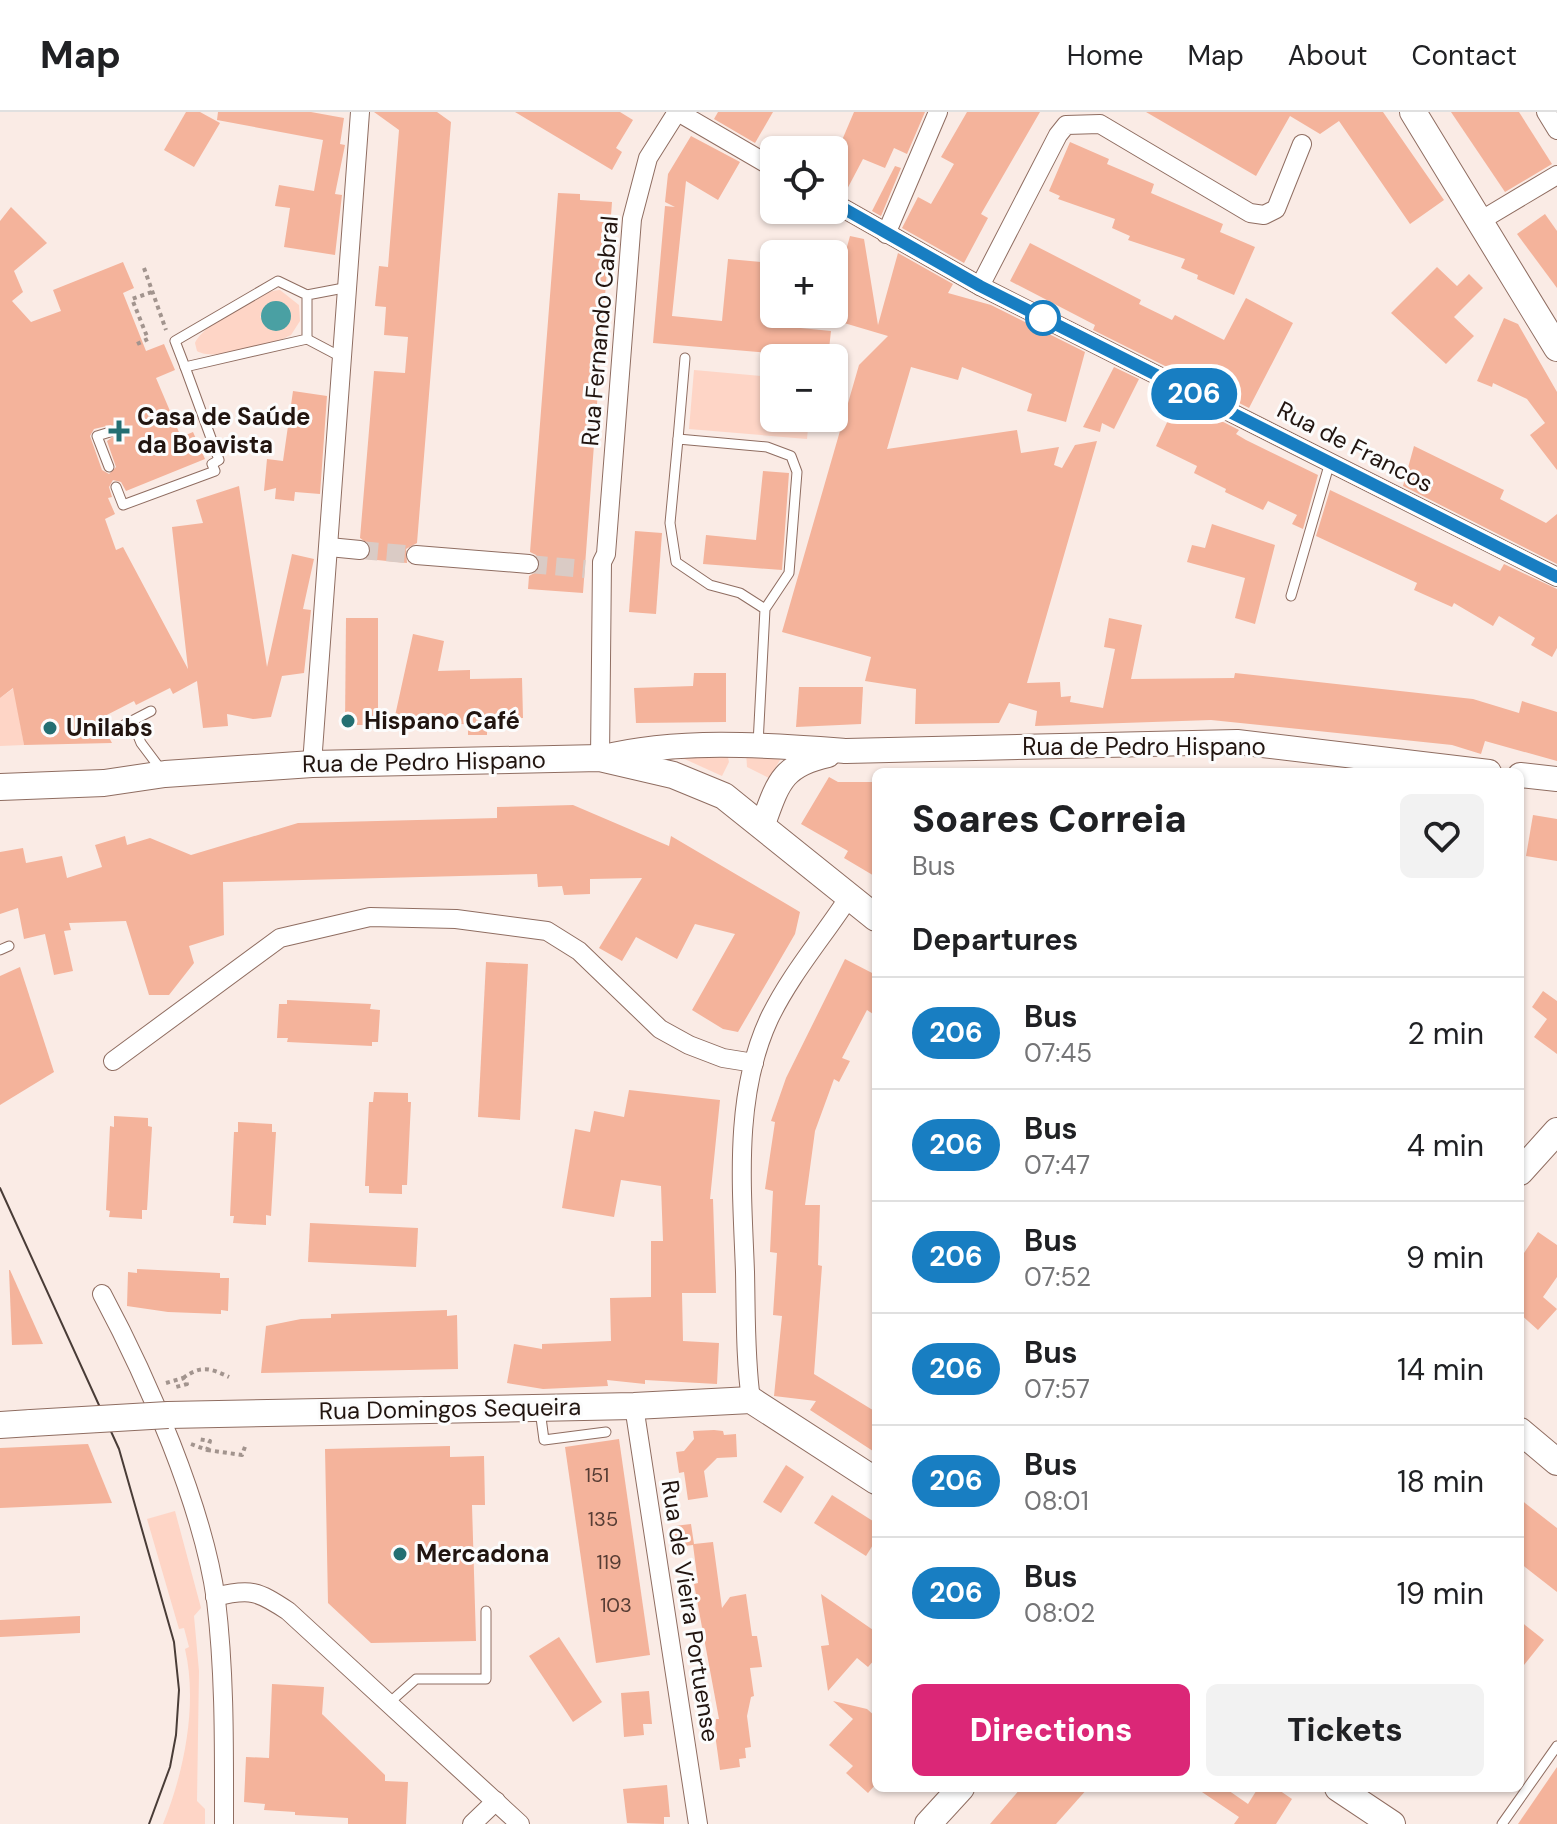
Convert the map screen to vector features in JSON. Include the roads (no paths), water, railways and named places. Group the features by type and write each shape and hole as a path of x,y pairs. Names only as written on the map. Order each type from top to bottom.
{"main road":[{"path":"1413,112 1557,348"},
{"path":"600,758 694,782 724,796 763,824 872,915"},
{"name":"Rua de Pedro Hispano","path":"1,787 104,783 165,774 312,764 600,758"},
{"path":"1524,1168 1557,1131"},
{"path":"751,1400 872,1478"},
{"name":"Rua Domingos Sequeira","path":"0,1425 168,1415 634,1406 751,1400"},
{"path":"1524,1434 1557,1462"},
{"path":"938,1817 958,1792"},
{"path":"1344,1792 1392,1824"}],"street":[{"path":"312,764 360,112"},
{"path":"677,112 760,160"},
{"name":"Rua Fernando Cabral","path":"600,758 594,566 606,554 632,219 648,158 677,112"},
{"path":"886,234 938,112"},
{"path":"1546,112 1557,130"},
{"path":"980,286 1066,125 1100,124 1250,213 1264,215 1276,209 1302,144"},
{"path":"1480,221 1557,175"},
{"name":"Rua de Francos","path":"848,211 980,286 1557,577"},
{"path":"329,547 360,550"},
{"path":"416,555 529,564"},
{"name":"Rua de Pedro Hispano","path":"600,758 637,749 758,747 846,751 1237,742 1455,768"},
{"name":"Rua de Pedro Hispano","path":"763,824 776,789 795,765 846,751"},
{"path":"1524,775 1557,779"},
{"path":"751,1400 742,1178 743,1131 754,1063 769,1019 804,961 849,897"},
{"path":"113,1061 280,938 370,917 456,919 547,931 579,951 660,1029 689,1045 723,1058 754,1063"},
{"path":"102,1294 128,1346 190,1493 215,1597 226,1707 224,1824"},
{"name":"Rua de Vieira Portuense","path":"634,1406 698,1824"},
{"path":"215,1597 246,1589 267,1596 288,1611 520,1824"},
{"path":"472,1824 496,1801"}],"lane":[{"path":"116,487 123,505 215,471 212,464 219,460 175,341 278,281 307,295 349,287"},
{"path":"307,295 307,339"},
{"path":"185,367 307,339 344,358"},
{"path":"685,358 670,523 676,562 710,585 740,593 765,609"},
{"path":"109,467 97,436 110,432"},
{"path":"678,439 767,447 791,456 797,472 789,573 765,609 758,747"},
{"path":"1291,596 1330,462"},
{"path":"151,711 128,723 165,774"},
{"path":"539,1407 544,1440 606,1432"},
{"path":"390,1702 416,1679 486,1679 486,1611"},
{"path":"1502,1824 1557,1746"}],"water":[{"path":"276,301 286,306 291,316 286,326 276,331 266,326 261,316 266,306"}],"tunnel":[{"path":"360,550 416,555"},
{"path":"529,564 585,569"}],"tram line":[{"path":"0,1188 119,1449 174,1642 179,1690 176,1735 170,1767 149,1824"}],"place":[{"name":"Casa de Saúde da Boavista","path":"119,431"},
{"name":"Hispano Café","path":"348,721"},
{"name":"Unilabs","path":"50,728"},
{"name":"Mercadona","path":"400,1554"}]}
